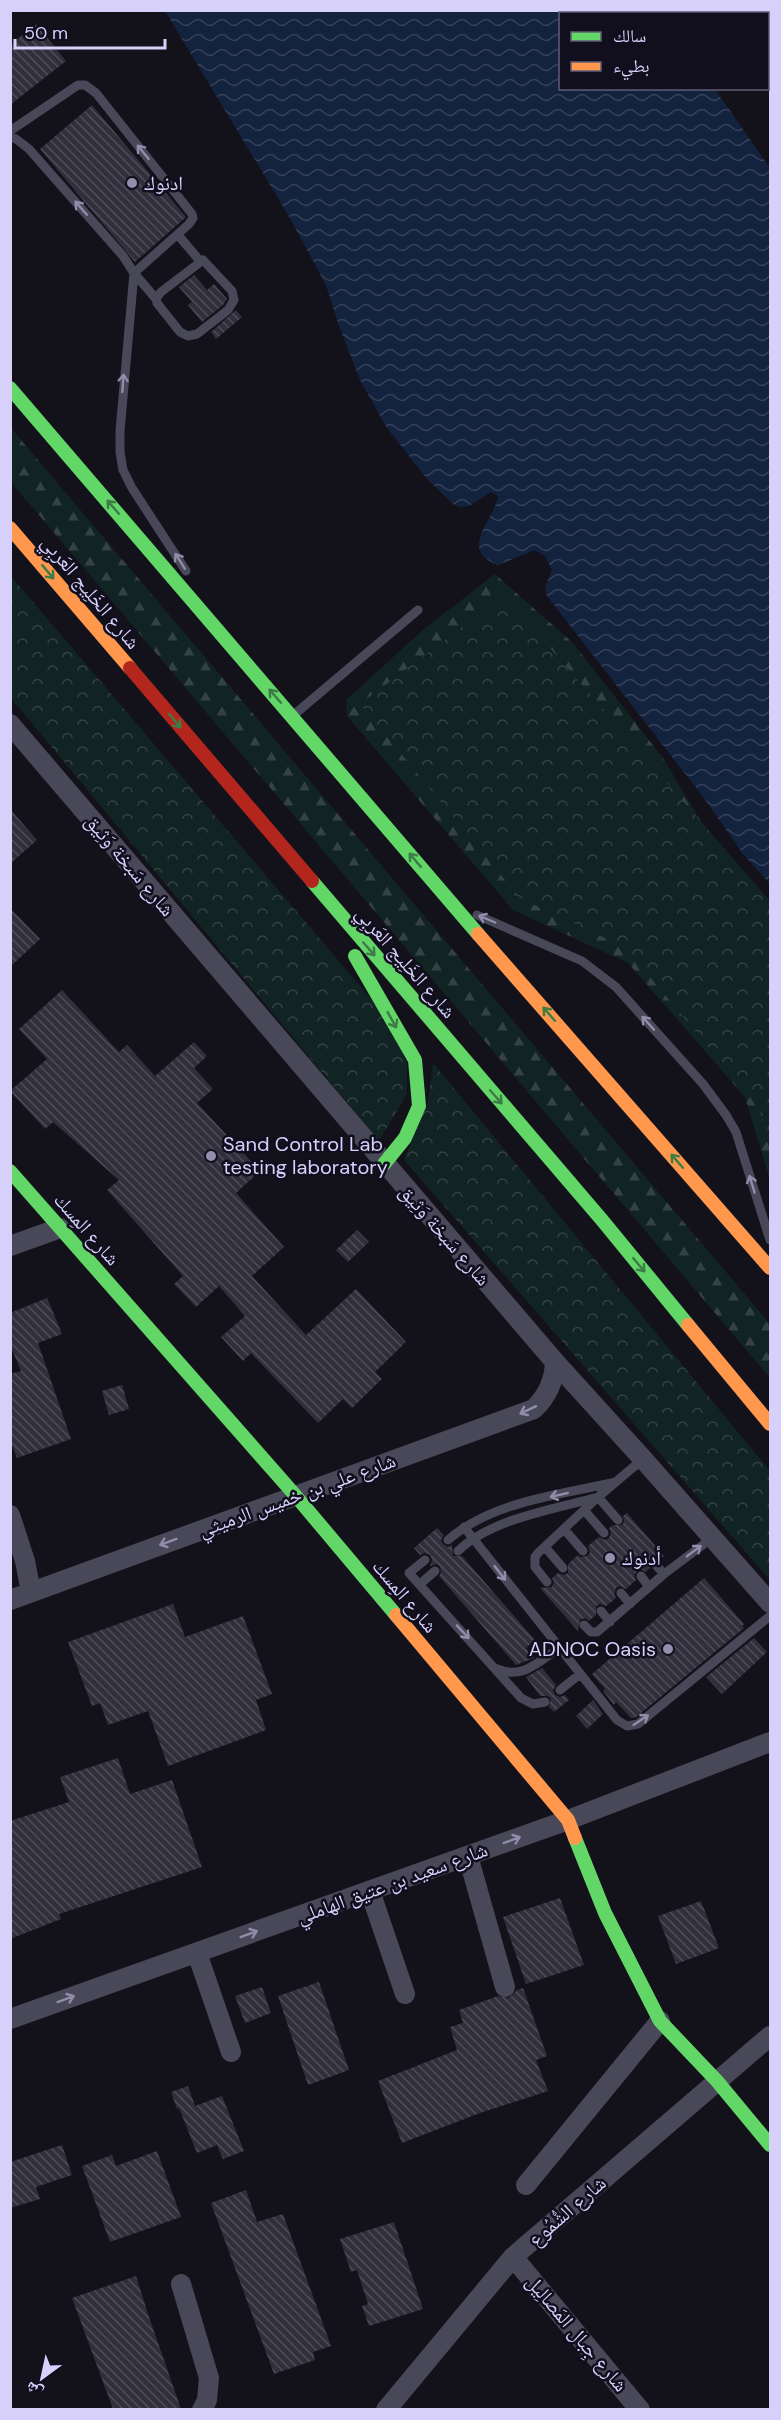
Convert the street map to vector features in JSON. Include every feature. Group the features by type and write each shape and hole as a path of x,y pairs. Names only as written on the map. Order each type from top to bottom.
{"main road":[{"path":"10,387 453,905 771,1268"},
{"name":"شارع الخَلِيج العَربِي","path":"10,528 602,1220 771,1424"},
{"path":"309,879 415,1060 419,1106 405,1138 384,1164"},
{"name":"شارع المِسك","path":"10,1170 295,1495 568,1821 604,1913 660,2022 717,2081 771,2145"}],"street":[{"name":"شارع سَبخة وَثِيق","path":"10,724 555,1362 771,1603"},
{"path":"10,1246 60,1228"},
{"name":"شارع علي بن خميس الرميثي","path":"10,1599 534,1409 551,1385 555,1362"},
{"path":"10,1515 32,1592"},
{"name":"شارع سعيد بن عتيق الهاملي","path":"10,2019 568,1821 766,1741"},
{"path":"468,1856 505,1987"},
{"path":"370,1891 405,1994"},
{"path":"197,1953 231,2052"},
{"path":"526,2185 660,2022"},
{"name":"شارع الشُّمُوع","path":"386,2409 513,2257 771,2036"},
{"name":"شارع جِبال المَصالِيل","path":"513,2257 640,2409"},
{"path":"181,2284 209,2378 207,2400 202,2409"}],"lane":[{"path":"10,131 78,85 91,88 192,214 191,222 134,273 124,376 120,452 123,470 132,488 189,575"},
{"path":"10,137 29,149 123,256 180,332 188,336 197,334 228,310 234,300 232,291 208,264 200,261 177,235"},
{"path":"156,298 200,261"},
{"path":"202,596 233,647"},
{"path":"292,716 418,610"},
{"path":"453,905 582,961 616,987 703,1084 726,1114 736,1132 771,1240"},
{"path":"547,1582 535,1567 535,1557 598,1497 644,1459"},
{"path":"448,1540 476,1519 502,1509 616,1482"},
{"path":"598,1497 618,1520"},
{"path":"458,1551 473,1538 495,1526 598,1497"},
{"path":"584,1510 604,1533"},
{"path":"464,1527 617,1720 627,1726 638,1724 771,1616"},
{"path":"564,1529 583,1551"},
{"path":"584,1625 594,1633 610,1622 664,1574 712,1538"},
{"path":"544,1547 563,1568"},
{"path":"425,1560 409,1573 526,1702 539,1704 545,1702"},
{"path":"655,1564 664,1574"},
{"path":"420,1584 435,1571"},
{"path":"641,1576 649,1587"},
{"path":"621,1593 630,1604"},
{"path":"601,1611 610,1622"},
{"path":"496,1668 511,1673 527,1670 559,1647"},
{"path":"560,1690 580,1674"}],"green space":[{"path":"10,427 770,1324 770,1378 11,482"},
{"path":"495,574 573,643 663,758 730,870 770,911 770,1180 745,1097 628,963 513,910 347,716 346,700 424,629"},
{"path":"10,575 384,1014 407,1062 407,1094 379,1141 11,698"},
{"path":"504,595 770,901 770,1143 759,1108 626,948 520,898 360,704"},
{"path":"433,1063 770,1471 770,1580 404,1160 428,1102"}],"water":[{"path":"165,11 664,12 559,12 559,90 716,90 770,168 770,884 743,854 704,798 547,596 545,588 552,570 545,556 535,550 498,565 486,559 480,551 481,534 498,496 491,492 469,506 460,507 453,504 427,479 387,428 360,380 326,285 287,213"}],"building":[{"path":"36,24 66,61 10,105 10,45"},
{"path":"92,105 186,217 135,262 40,149"},
{"path":"194,275 207,290 214,284 227,299 202,322 188,305 192,302 179,287"},
{"path":"236,310 242,317 216,339 211,332"},
{"path":"10,809 37,840 10,864"},
{"path":"10,908 40,939 10,967"},
{"path":"62,990 119,1052 127,1045 155,1076 194,1042 207,1056 194,1068 213,1089 197,1103 260,1171 236,1193 284,1247 252,1276 306,1335 356,1289 406,1342 375,1372 382,1379 352,1408 343,1399 318,1423 251,1353 243,1361 221,1337 245,1316 219,1286 196,1307 174,1284 183,1276 107,1190 119,1180 53,1122 45,1129 10,1091 47,1059 19,1029"},
{"path":"357,1230 369,1242 348,1262 336,1250"},
{"path":"47,1298 62,1334 38,1343 71,1439 17,1458 10,1440 10,1374 21,1371 10,1345 10,1313"},
{"path":"122,1385 129,1409 109,1415 102,1391"},
{"path":"627,1513 664,1556 660,1560 657,1557 651,1559 648,1562 650,1568 646,1572 641,1569 637,1571 634,1576 636,1580 626,1589 620,1586 616,1588 614,1594 616,1598 606,1606 600,1604 596,1606 596,1615 589,1621 585,1618 580,1620 578,1631 540,1588 552,1587 554,1582 552,1578 558,1573 564,1575 568,1573 568,1564 578,1555 587,1556 590,1553 588,1546 599,1537 605,1540 609,1538 611,1532 609,1528 613,1525 622,1525 623,1516"},
{"path":"437,1528 444,1535 441,1540 443,1544 448,1547 452,1545 453,1556 462,1556 535,1640 526,1648 534,1658 516,1665 439,1576 440,1567 437,1564 430,1566 432,1560 430,1555 425,1553 420,1555 414,1548"},
{"name":"ADNOC Oasis","path":"704,1578 744,1624 742,1626 744,1628 635,1718 631,1718 616,1702 614,1705 603,1691 605,1689 592,1674"},
{"path":"173,1604 185,1637 243,1616 272,1694 256,1700 266,1730 168,1766 148,1711 108,1725 100,1703 92,1706 68,1642"},
{"path":"754,1638 767,1652 722,1694 706,1677"},
{"path":"542,1668 556,1685 553,1690 555,1695 560,1697 565,1695 569,1700 554,1712 549,1707 551,1698 540,1696 526,1677"},
{"path":"593,1700 603,1714 587,1729 576,1716"},
{"path":"118,1758 130,1794 172,1780 202,1867 59,1914 61,1919 10,1939 10,1821 69,1802 60,1777"},
{"path":"560,1898 584,1965 526,1984 503,1917"},
{"path":"701,1901 719,1948 676,1964 658,1916"},
{"path":"319,1982 349,2070 308,2085 278,1996"},
{"path":"262,1987 271,2013 245,2023 235,1996"},
{"path":"523,1988 547,2056 536,2060 548,2091 480,2113 402,2143 378,2081 457,2050 450,2027 463,2023 459,2010 498,1996 509,1998 517,1990"},
{"path":"188,2086 195,2106 222,2096 244,2151 223,2159 217,2145 197,2153 171,2092"},
{"path":"62,2145 72,2175 36,2187 40,2199 10,2208 10,2162"},
{"path":"157,2151 181,2217 110,2242 82,2166 112,2155 116,2166"},
{"path":"246,2190 257,2222 283,2214 331,2346 313,2352 315,2360 274,2374 211,2203"},
{"path":"394,2222 423,2309 369,2326 362,2306 368,2304 357,2270 351,2272 340,2239"},
{"path":"136,2276 181,2409 113,2409 72,2298"}],"traffic: fast":[{"path":"10,388 478,934"},
{"path":"312,881 602,1220 688,1325"},
{"path":"355,956 415,1060 419,1106 405,1138 384,1164"},
{"path":"10,1171 295,1495 396,1615"},
{"path":"575,1838 605,1913 660,2021 717,2081 770,2145"}],"traffic: slow":[{"path":"10,528 130,668"},
{"path":"478,934 770,1268"},
{"path":"688,1325 770,1424"},
{"path":"396,1615 568,1820 575,1838"}],"traffic: jam":[{"path":"130,668 312,881"}],"place":[{"name":"ادنوك","path":"132,183"},
{"name":"Sand Control Lab testing laboratory","path":"211,1156"},
{"name":"أدنوك","path":"610,1558"},
{"name":"ADNOC Oasis","path":"668,1649"}]}
